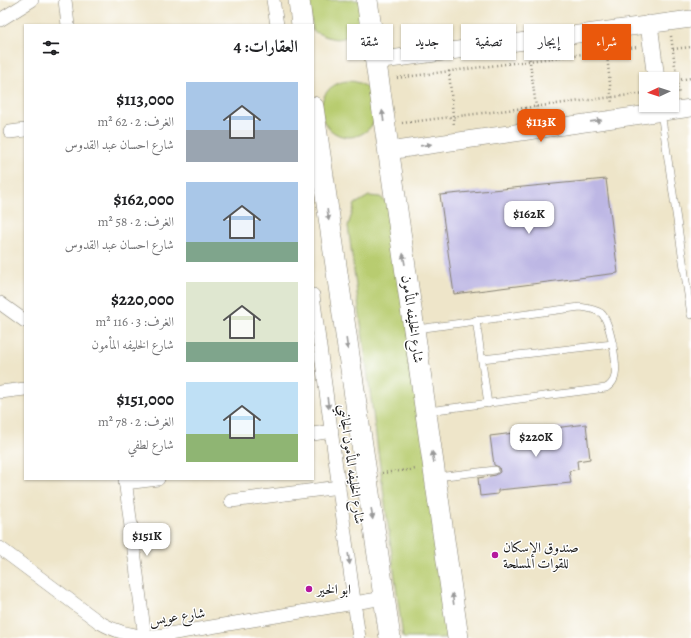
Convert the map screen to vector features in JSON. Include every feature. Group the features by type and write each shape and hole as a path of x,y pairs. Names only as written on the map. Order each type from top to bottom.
{"main road":[{"path":"299,0 302,24"},
{"name":"شارع الخليفه المأمون","path":"367,0 384,126 436,472 458,638"},
{"path":"314,122 317,168 366,475 390,638"}],"street":[{"path":"0,20 32,0"},
{"path":"65,0 68,24"},
{"path":"273,0 276,24"},
{"path":"631,26 691,19"},
{"path":"649,24 655,72"},
{"path":"453,51 524,41"},
{"path":"377,71 418,60"},
{"path":"388,151 613,118 644,112"},
{"path":"10,132 24,130"},
{"path":"0,302 24,320"},
{"name":"شارع الخليفه المأمون الجانبي","path":"314,310 317,354 332,432 359,638"},
{"path":"0,392 24,389"},
{"path":"314,434 332,432"},
{"path":"142,480 125,481 144,637"},
{"path":"231,501 339,487"},
{"name":"شارع عويس","path":"0,548 99,622 116,631 144,637 163,636 384,598"}],"lane":[{"path":"660,112 691,315"},
{"path":"414,329 580,307 593,309 605,318 613,344 614,380 606,388 426,411"},
{"path":"476,320 488,404"},
{"path":"482,360 613,344"},
{"path":"436,472 495,470"}],"path":[{"path":"669,22 676,72"},
{"path":"631,48 642,46"},
{"path":"673,49 691,47"},
{"path":"377,71 449,72 582,54"},
{"path":"448,60 456,141"},
{"path":"607,60 613,118"},
{"path":"530,61 539,128"},
{"path":"679,80 691,78"},
{"path":"679,86 686,109"},
{"path":"384,126 639,94"},
{"path":"366,475 436,472"}],"green space":[{"path":"308,0 367,0 363,24 347,24 347,37 339,39 328,37 314,31 314,24 312,24"},
{"path":"349,81 364,86 372,94 377,109 372,124 364,132 349,137 334,132 326,124 321,109 326,94 334,86"},
{"path":"369,196 380,197 390,205 453,638 403,638 348,226 355,204"}],"building":[{"path":"606,179 618,273 454,294 440,195"},
{"path":"586,424 590,459 577,461 578,469 569,471 571,483 498,490 498,494 480,496 478,478 496,475 500,472 499,467 494,465 490,436"}],"place":[{"name":"صندوق الإسكان للقوات المسلحة","path":"495,555"},
{"name":"ابو الخير","path":"309,589"}]}
